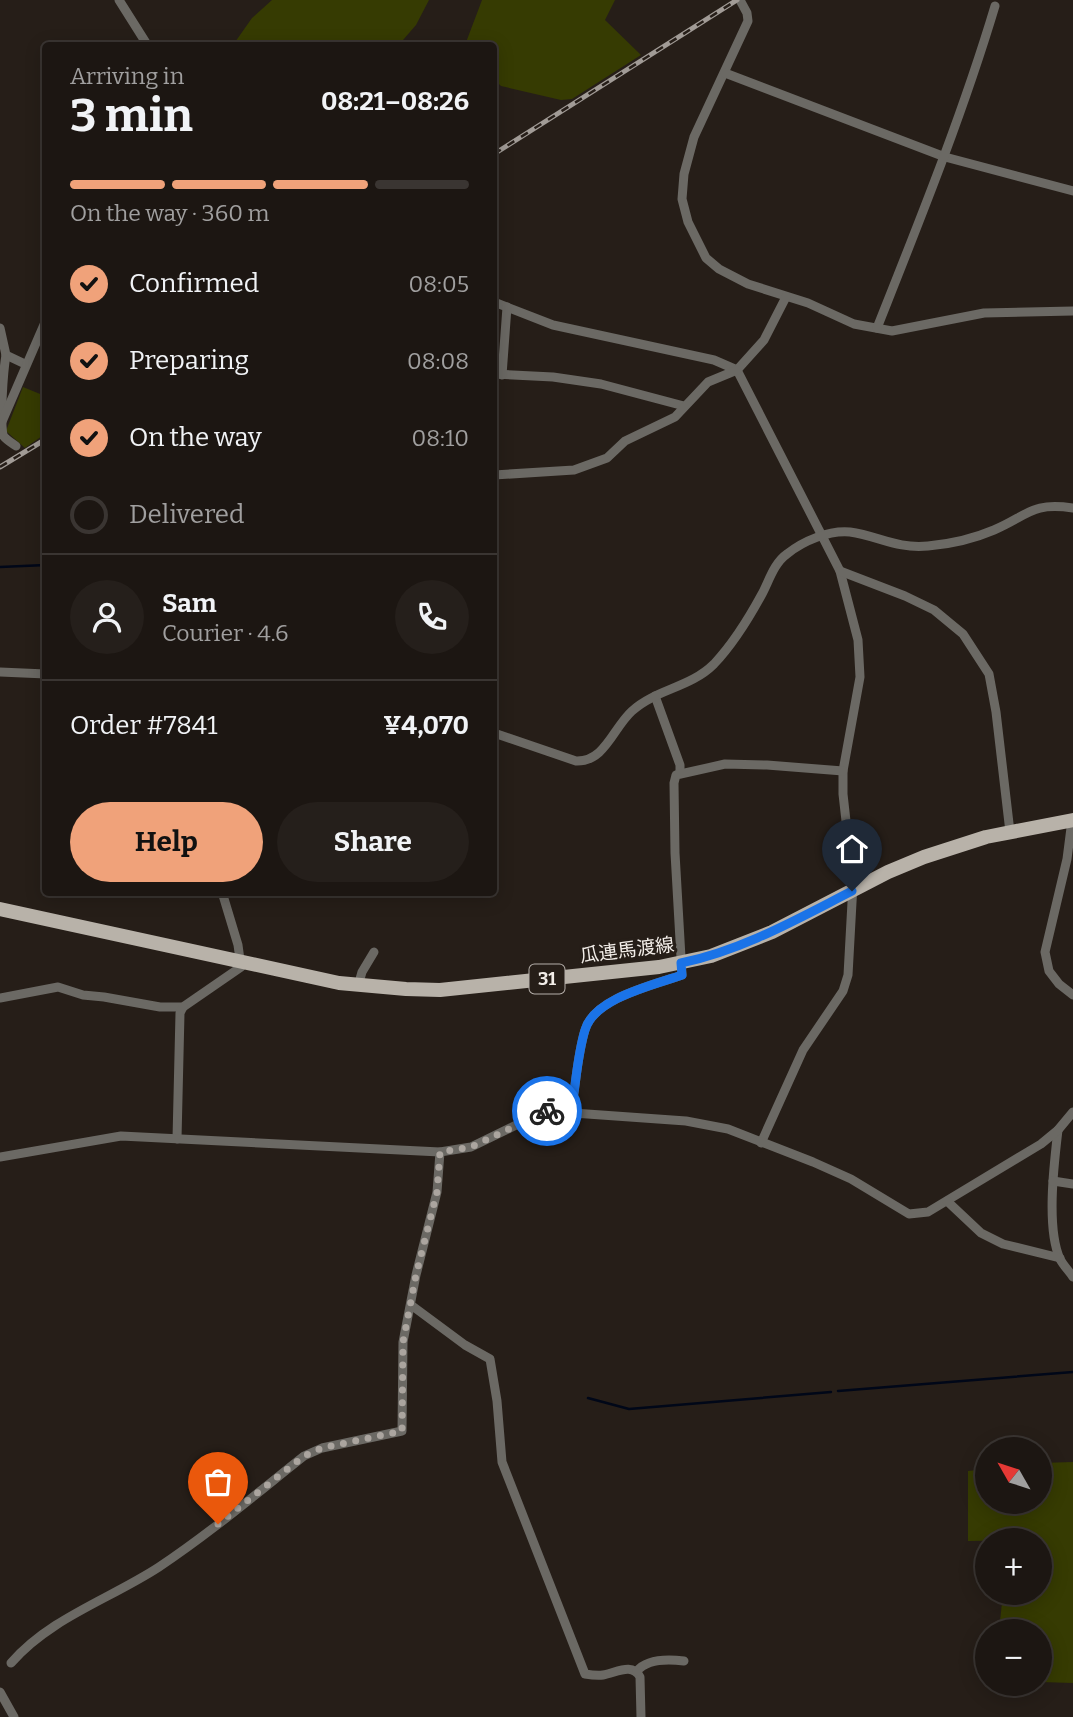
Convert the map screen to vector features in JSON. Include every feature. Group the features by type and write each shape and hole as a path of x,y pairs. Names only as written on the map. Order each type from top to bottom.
{"main road":[{"name":"瓜連馬渡線","path":"0,909 358,986 440,990 626,971 711,956 746,943 924,857 961,844 1072,820"}],"street":[{"path":"119,0 145,42"},
{"path":"740,0 747,13 748,22 694,137 684,174 682,199 688,222 706,258 719,269 748,284 808,303 854,324 892,331 984,313 1073,311"},
{"path":"877,328 945,157 995,6"},
{"path":"725,73 945,157 1073,191"},
{"path":"497,474 575,470 607,458 625,441 675,417 708,382 737,370 764,340 786,297"},
{"path":"497,303 554,325 714,360 737,370 840,571 858,640 860,677 843,772 843,794 853,871 848,975 843,991 803,1050 761,1143"},
{"path":"507,307 498,375 553,377 601,384 684,406"},
{"path":"0,328 6,355 0,389 1,424 3,435 16,446"},
{"path":"1,424 25,364 42,334"},
{"path":"6,355 25,364"},
{"path":"497,734 576,761 597,757 630,712 642,702 691,682 716,662 745,622 778,561 787,553 821,535 849,532 906,547 928,546 965,541 996,529 1028,510 1054,505 1073,508"},
{"path":"840,571 934,610 963,634 989,674 1010,832"},
{"path":"0,672 42,674"},
{"path":"655,696 680,765 680,772"},
{"path":"571,1112 585,1028 594,1015 601,1007 624,996 682,975 675,853 676,775 725,764 843,772"},
{"path":"1072,820 1067,859 1045,952 1049,971 1059,984 1073,995"},
{"path":"177,1139 180,1013 183,1007 241,967 238,945 223,896"},
{"path":"358,986 362,972 374,952"},
{"path":"0,998 58,987 83,995 160,1007 183,1007"},
{"path":"0,1157 121,1136 440,1152 481,1144 545,1111 571,1112 686,1121 728,1129 851,1179 909,1214 928,1212 1041,1144 1058,1130 1073,1112"},
{"path":"1058,1130 1053,1181 1054,1230 1060,1258 1073,1277"},
{"path":"11,1663 25,1647 55,1626 156,1569 196,1542 304,1456 322,1448 402,1431 403,1342 416,1275 437,1192 440,1152"},
{"path":"1053,1181 1073,1184"},
{"path":"947,1201 982,1233 1003,1244 1060,1258"},
{"path":"411,1305 465,1345 490,1359 502,1462 585,1674 600,1676 630,1669 637,1671 640,1677 641,1717"},
{"path":"637,1671 642,1665 655,1662 684,1661"},
{"path":"0,1692 14,1717"}],"green space":[{"path":"272,0 429,0 416,25 403,40 406,42 235,42 252,18"},
{"path":"482,0 615,0 605,20 641,55 572,99 561,100 501,86 497,82 497,42 466,42"},
{"path":"23,387 42,395 42,436 25,448 6,431"},
{"path":"1073,1462 1073,1683 1052,1682 1052,1619 1000,1619 1002,1605 1052,1605 1052,1528 975,1528 975,1541 968,1541 968,1471 975,1470 975,1514 1052,1514 1052,1463"}],"waterway":[{"path":"0,567 42,565"},
{"path":"838,1391 1073,1372"},
{"path":"588,1398 629,1409 831,1392"}],"railway":[{"path":"497,152 737,0"},
{"path":"0,467 42,441"}],"way so far":[{"path":"218,1524 304,1456 322,1448 402,1431 403,1342 416,1275 437,1192 440,1152 471,1147 490,1140 547,1111"}],"route":[{"path":"547,1111 571,1112 585,1028 601,1007 682,975 681,963 711,956 746,943 852,891"}]}
